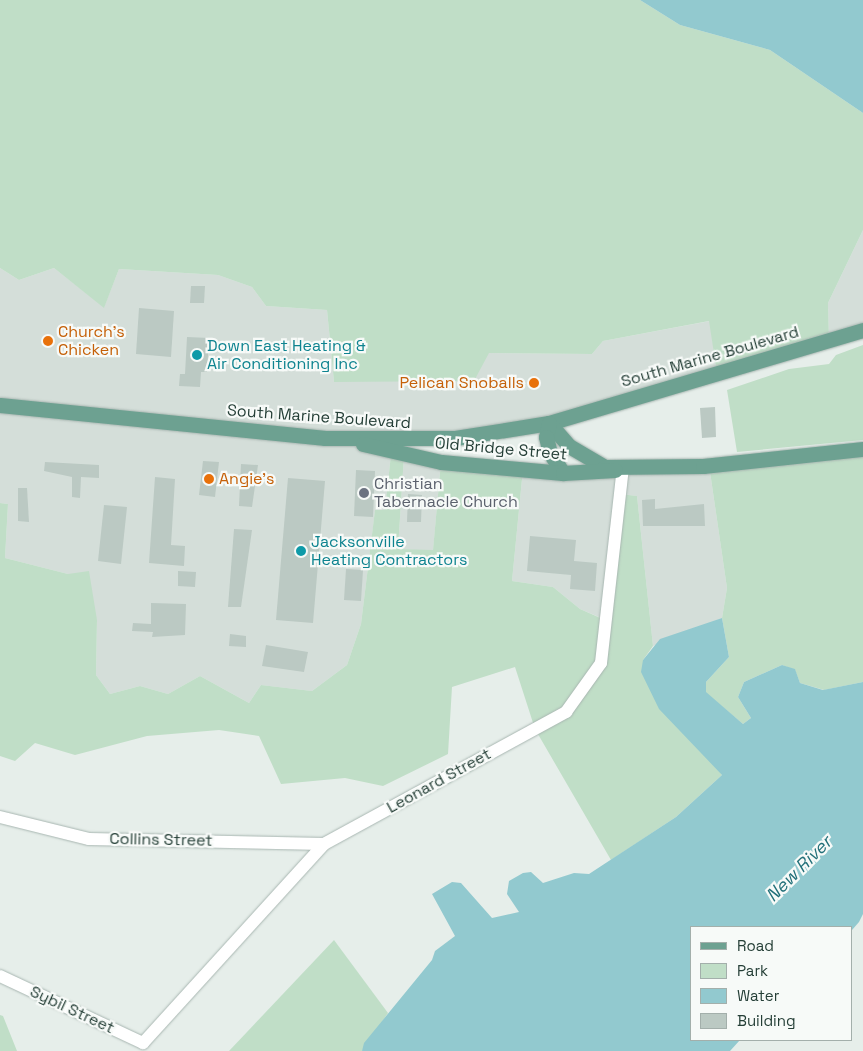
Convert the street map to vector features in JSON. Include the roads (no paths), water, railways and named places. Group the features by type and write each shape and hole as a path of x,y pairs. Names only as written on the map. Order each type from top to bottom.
{"main road":[{"name":"South Marine Boulevard","path":"0,405 348,439 455,438 549,423 863,330"},
{"name":"Old Bridge Street","path":"549,423 569,446 590,459 623,468"},
{"path":"549,423 546,437 550,453 563,473"},
{"name":"Old Bridge Street","path":"348,439 391,454 441,462 563,473 623,468 703,466 863,449"}],"street":[{"name":"Leonard Street","path":"143,1043 324,844 566,712 601,663 623,468"},
{"name":"Collins Street","path":"0,817 89,839 324,844"},
{"name":"Sybil Street","path":"0,976 143,1043"}],"water":[{"path":"640,0 863,0 863,113 770,50 680,25"},
{"name":"New River","path":"722,618 729,657 706,682 706,692 743,724 751,718 738,697 744,682 782,665 795,669 800,683 823,690 863,682 863,914 859,922 853,929 853,926 690,926 690,1041 739,1041 730,1051 362,1051 364,1043 432,960 435,951 455,936 432,894 452,882 461,883 492,918 519,912 507,894 509,881 523,873 531,872 543,883 574,873 589,874 676,817 722,775 659,709 641,672 643,660 660,639"}],"place":[{"name":"Church's Chicken","path":"48,341"},
{"name":"Down East Heating & Air Conditioning Inc","path":"197,355"},
{"name":"Pelican Snoballs","path":"534,383"},
{"name":"Angie's","path":"209,479"},
{"name":"Christian Tabernacle Church","path":"364,493"},
{"name":"Jacksonville Heating Contractors","path":"301,551"}]}
